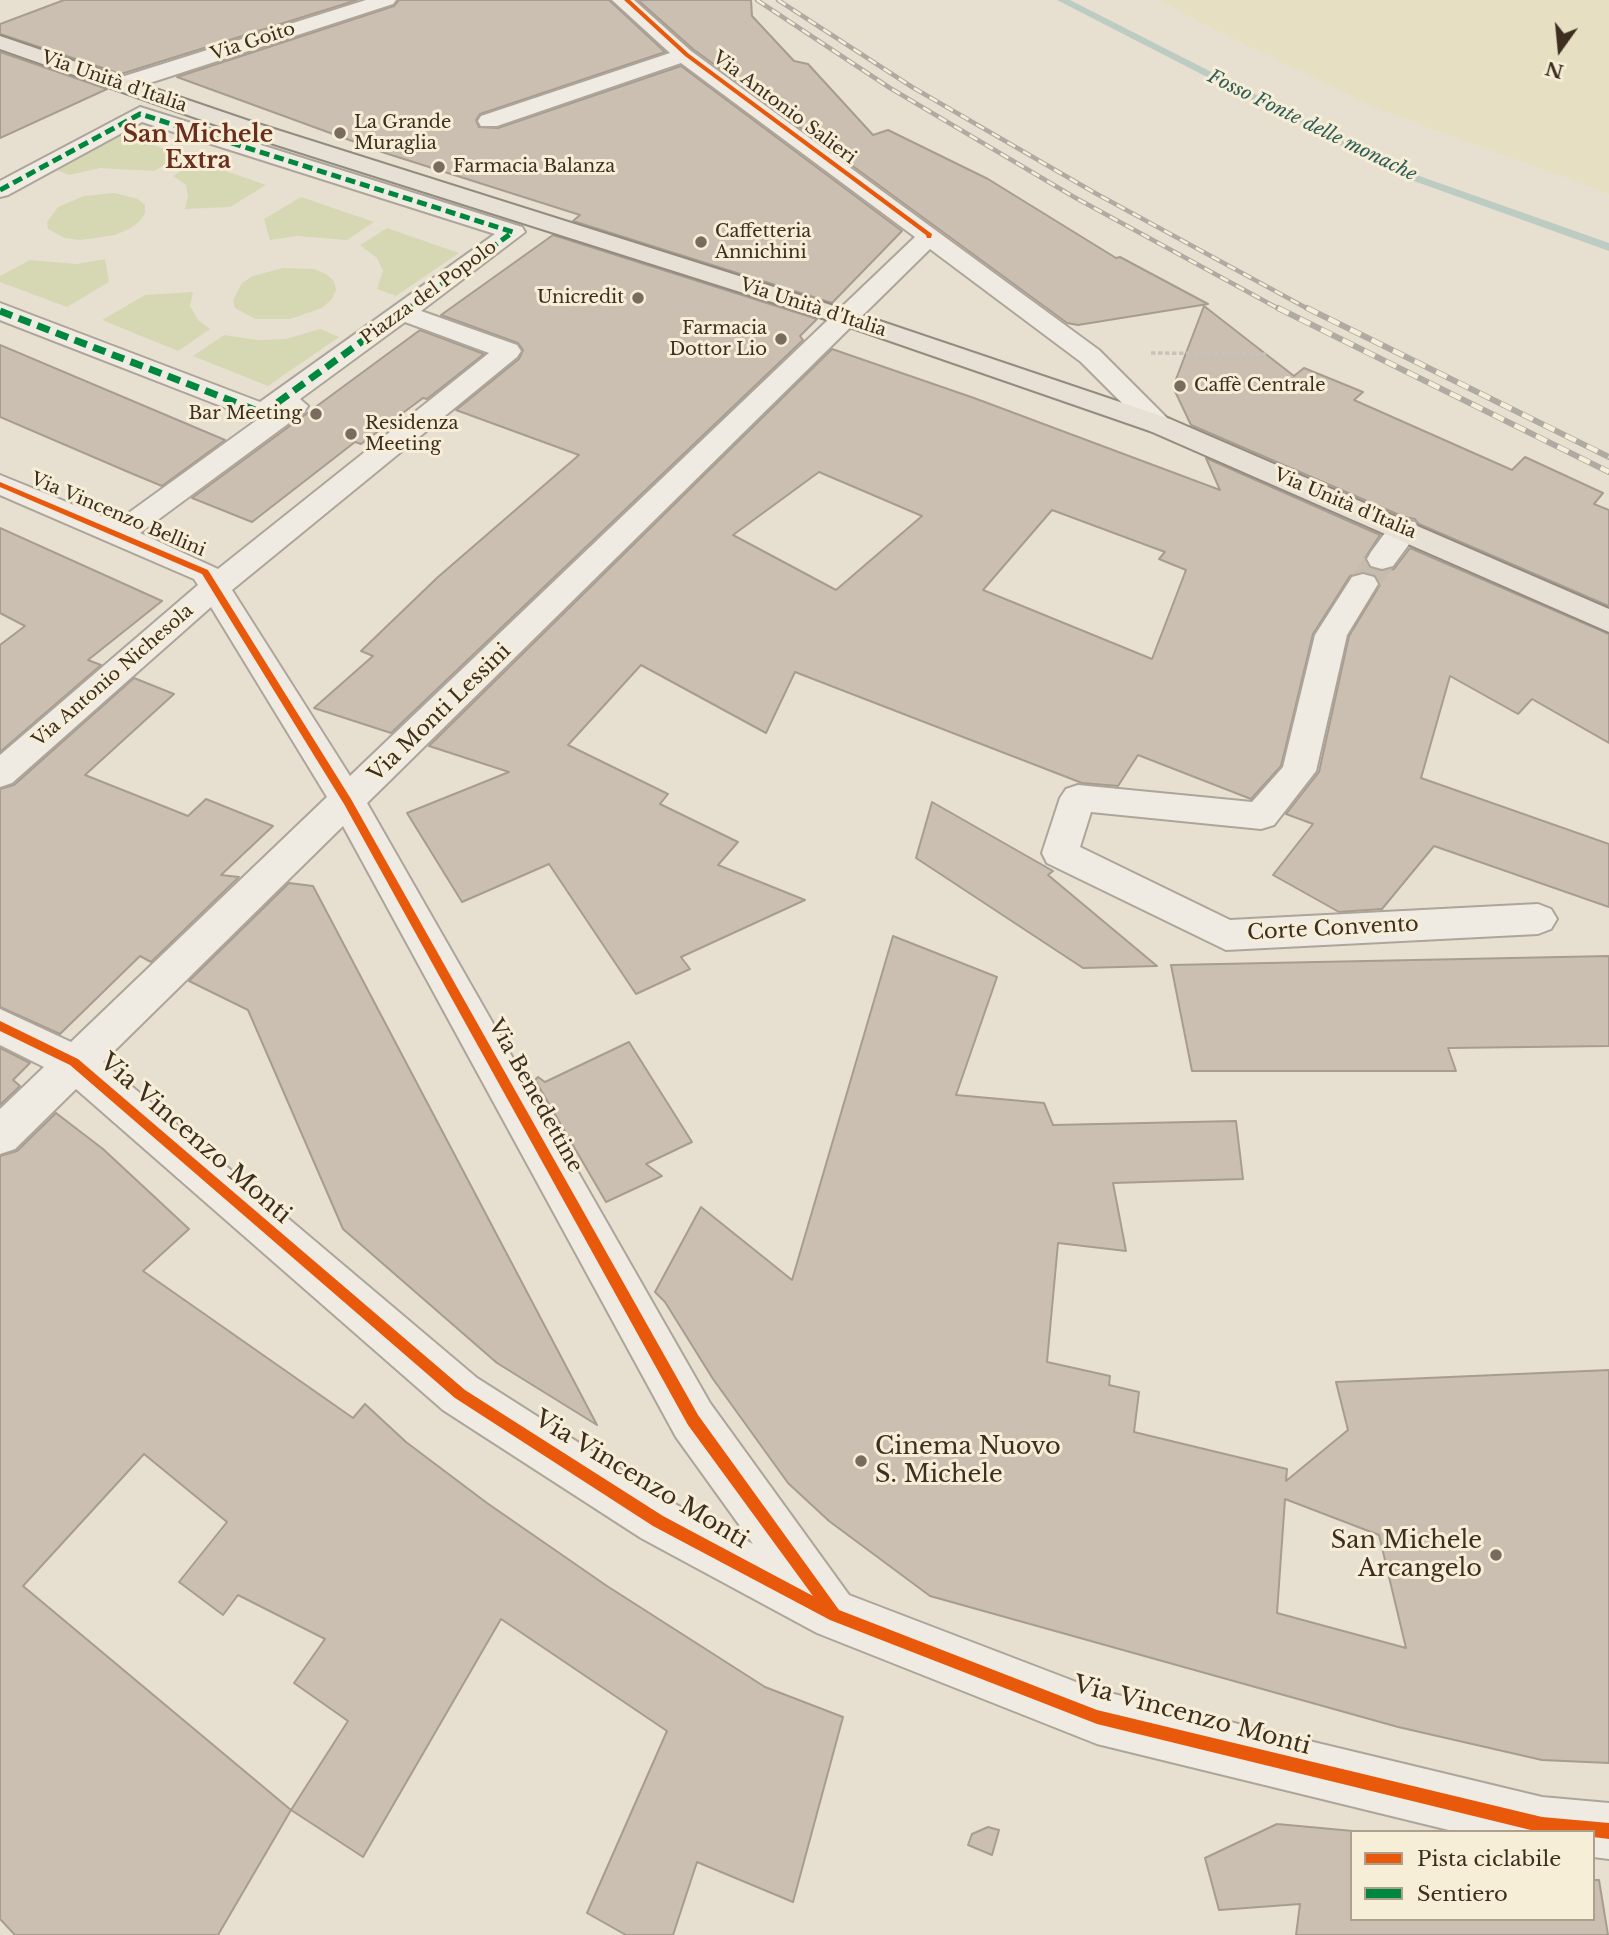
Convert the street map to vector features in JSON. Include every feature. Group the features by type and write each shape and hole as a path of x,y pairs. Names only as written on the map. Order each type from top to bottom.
{"main road":[{"name":"Via Unità d'Italia","path":"0,42 160,99 847,318 1160,425 1404,529 1609,621"}],"street":[{"name":"Via Goito","path":"120,85 386,0"},
{"name":"Via Antonio Salieri","path":"622,0 684,55 1090,356 1160,425"},
{"path":"489,121 684,55"},
{"path":"0,183 160,99"},
{"name":"Piazza del Popolo","path":"0,190 140,114 513,232 263,413 0,311"},
{"name":"Piazza del Popolo","path":"118,534 541,222"},
{"name":"Via Monti Lessini","path":"0,1136 929,237"},
{"name":"Via Antonio Nichesola","path":"0,774 215,587 508,351 415,317"},
{"name":"Via Vincenzo Bellini","path":"0,484 205,572 215,587"},
{"name":"Corte Convento","path":"1404,529 1331,635 1299,771 1261,816 1078,798 1060,853 1226,935 1538,919"},
{"name":"Via Benedettine","path":"215,587 348,802 694,1420 835,1615"},
{"name":"Via Vincenzo Monti","path":"0,1026 74,1062 460,1394 658,1521 835,1615 1097,1717 1542,1825 1590,1830"}],"path":[{"path":"1177,351 1266,354"}],"shaded area":[{"path":"1161,0 1609,0 1609,194 1381,110 1199,22"}],"green space":[{"path":"121,134 182,155 154,171 100,168 69,175 54,169"},
{"path":"197,161 266,185 230,207 185,209 188,196 186,185 173,176"},
{"path":"114,193 138,199 145,205 145,213 140,221 129,229 115,235 81,240 65,238 48,229 47,222 58,207 84,196"},
{"path":"301,197 374,222 347,240 297,236 270,240 264,219"},
{"path":"387,228 459,253 396,296 377,289 383,271 377,258 360,245"},
{"path":"105,259 109,282 67,307 0,282 0,276 30,260 77,264"},
{"path":"283,268 314,269 326,274 334,281 336,290 332,299 322,308 290,319 255,319 235,308 233,300 242,283 253,276"},
{"path":"193,292 190,306 198,320 210,329 178,351 102,320 145,295"},
{"path":"320,329 339,337 268,386 193,356 224,335 257,340 286,339"}],"building":[{"path":"64,0 357,0 121,74 0,34 0,24"},
{"path":"399,0 609,0 665,52 480,114 476,120 479,127 498,128 681,66 902,231 832,303 573,221 580,215 385,153 177,77 394,6"},
{"path":"638,0 751,0 752,16 794,61 808,64 873,135 888,130 988,179 1116,258 1120,257 1208,304 1078,325 1067,323 693,49"},
{"path":"0,52 107,89 0,138"},
{"path":"553,235 817,319 800,336 803,340 391,733 314,708 373,656 361,651 438,577 579,455 456,410 519,359 523,350 518,343 441,315"},
{"path":"1204,306 1294,376 1304,368 1363,392 1354,400 1512,470 1525,457 1603,493 1594,504 1609,510 1609,606 1419,524 1415,519 1404,517 1191,425 1173,387"},
{"path":"420,330 484,354 427,399 423,398 361,444 355,442 252,522 192,498"},
{"path":"0,345 225,440 162,486 133,474 0,417"},
{"path":"832,349 974,398 1220,490 1206,458 1380,535 1365,558 1370,569 1381,572 1394,569 1410,548 1609,634 1609,743 1532,699 1518,714 1450,676 1421,778 1609,844 1609,907 1434,846 1382,909 1339,912 1273,875 1313,824 1286,814 1319,772 1349,636 1380,585 1376,576 1364,571 1350,576 1313,634 1281,766 1251,799 1138,755 1118,786 1082,783 795,672 766,733 641,665 568,745 668,794 660,804 738,842 718,865 805,900 681,957 690,969 636,994 549,864 462,902 407,813 509,772 429,746","holes":["819,472 922,516 836,590 733,535","1052,510 1165,552 1159,559 1186,570 1152,659 983,590"]},
{"path":"0,528 162,601 88,660 101,665 0,752 0,645 25,626 0,613"},
{"path":"134,678 174,694 85,775 188,816 206,799 273,826 221,875 239,877 151,962 140,956 60,1034 0,1007 0,789 14,785"},
{"path":"932,802 1053,871 1048,875 1157,966 1083,968 916,858"},
{"path":"289,883 313,886 597,1425 497,1363 343,1229 248,1010 189,981"},
{"path":"893,936 997,977 956,1095 1044,1103 1053,1125 1236,1121 1243,1179 1113,1183 1126,1251 1058,1243 1047,1362 1110,1376 1109,1385 1139,1392 1134,1432 1287,1469 1286,1481 1348,1430 1336,1382 1609,1370 1609,1763 1542,1760 1398,1727 930,1596 829,1521 788,1483 713,1379 665,1302 655,1292 701,1207 792,1280","holes":["1285,1499 1379,1535 1406,1648 1277,1613"]},
{"path":"1609,956 1609,1046 1448,1048 1456,1071 1192,1071 1171,965"},
{"path":"629,1042 692,1142 646,1164 662,1176 606,1202 535,1080 538,1077 545,1082"},
{"path":"0,1048 30,1063 13,1080 20,1086 0,1105"},
{"path":"56,1113 103,1149 189,1229 143,1271 353,1418 365,1404 406,1442 487,1503 607,1586 765,1687 843,1717 793,1902 697,1862 673,1935 626,1935 587,1913 667,1731 501,1619 363,1857 291,1810 218,1935 15,1935 0,1919 0,1156 17,1151","holes":["144,1454 227,1522 179,1582 223,1615 238,1595 325,1639 294,1683 348,1721 291,1810 23,1586"]},
{"path":"1277,1824 1350,1831 1350,1921 1595,1921 1595,1880 1599,1880 1608,1935 1296,1935 1300,1904 1219,1910 1205,1858"},
{"path":"988,1827 999,1830 992,1855 968,1845 972,1834"}],"waterway":[{"name":"Fosso Fonte delle monache","path":"1062,0 1404,174 1609,247"}],"tunnel":[{"path":"1363,584 1382,559"}],"railway":[{"path":"757,0 890,88 1074,197 1281,310"},
{"path":"778,0 912,87 1095,193 1310,310"},
{"path":"1278,308 1609,472"},
{"path":"1307,308 1609,457"}],"marked path":[{"path":"0,190 140,114 513,232 263,413 0,311"}],"cycle path":[{"path":"627,0 687,55 930,235 929,237"},
{"path":"0,484 205,572 348,802 693,1420 833,1612"},
{"path":"0,1026 74,1062 460,1394 658,1521 835,1615 1097,1717 1542,1825 1609,1831"}],"place":[{"name":"La Grande Muraglia","path":"340,133"},
{"name":"Farmacia Balanza","path":"439,167"},
{"name":"Caffetteria Annichini","path":"701,242"},
{"name":"Unicredit","path":"638,298"},
{"name":"Farmacia Dottor Lio","path":"781,339"},
{"name":"Caffè Centrale","path":"1180,386"},
{"name":"Bar Meeting","path":"316,414"},
{"name":"Residenza Meeting","path":"351,434"},
{"name":"Cinema Nuovo S. Michele","path":"861,1461"},
{"name":"San Michele Arcangelo","path":"1496,1555"}],"district":[{"name":"San Michele Extra","path":"198,149"}]}
